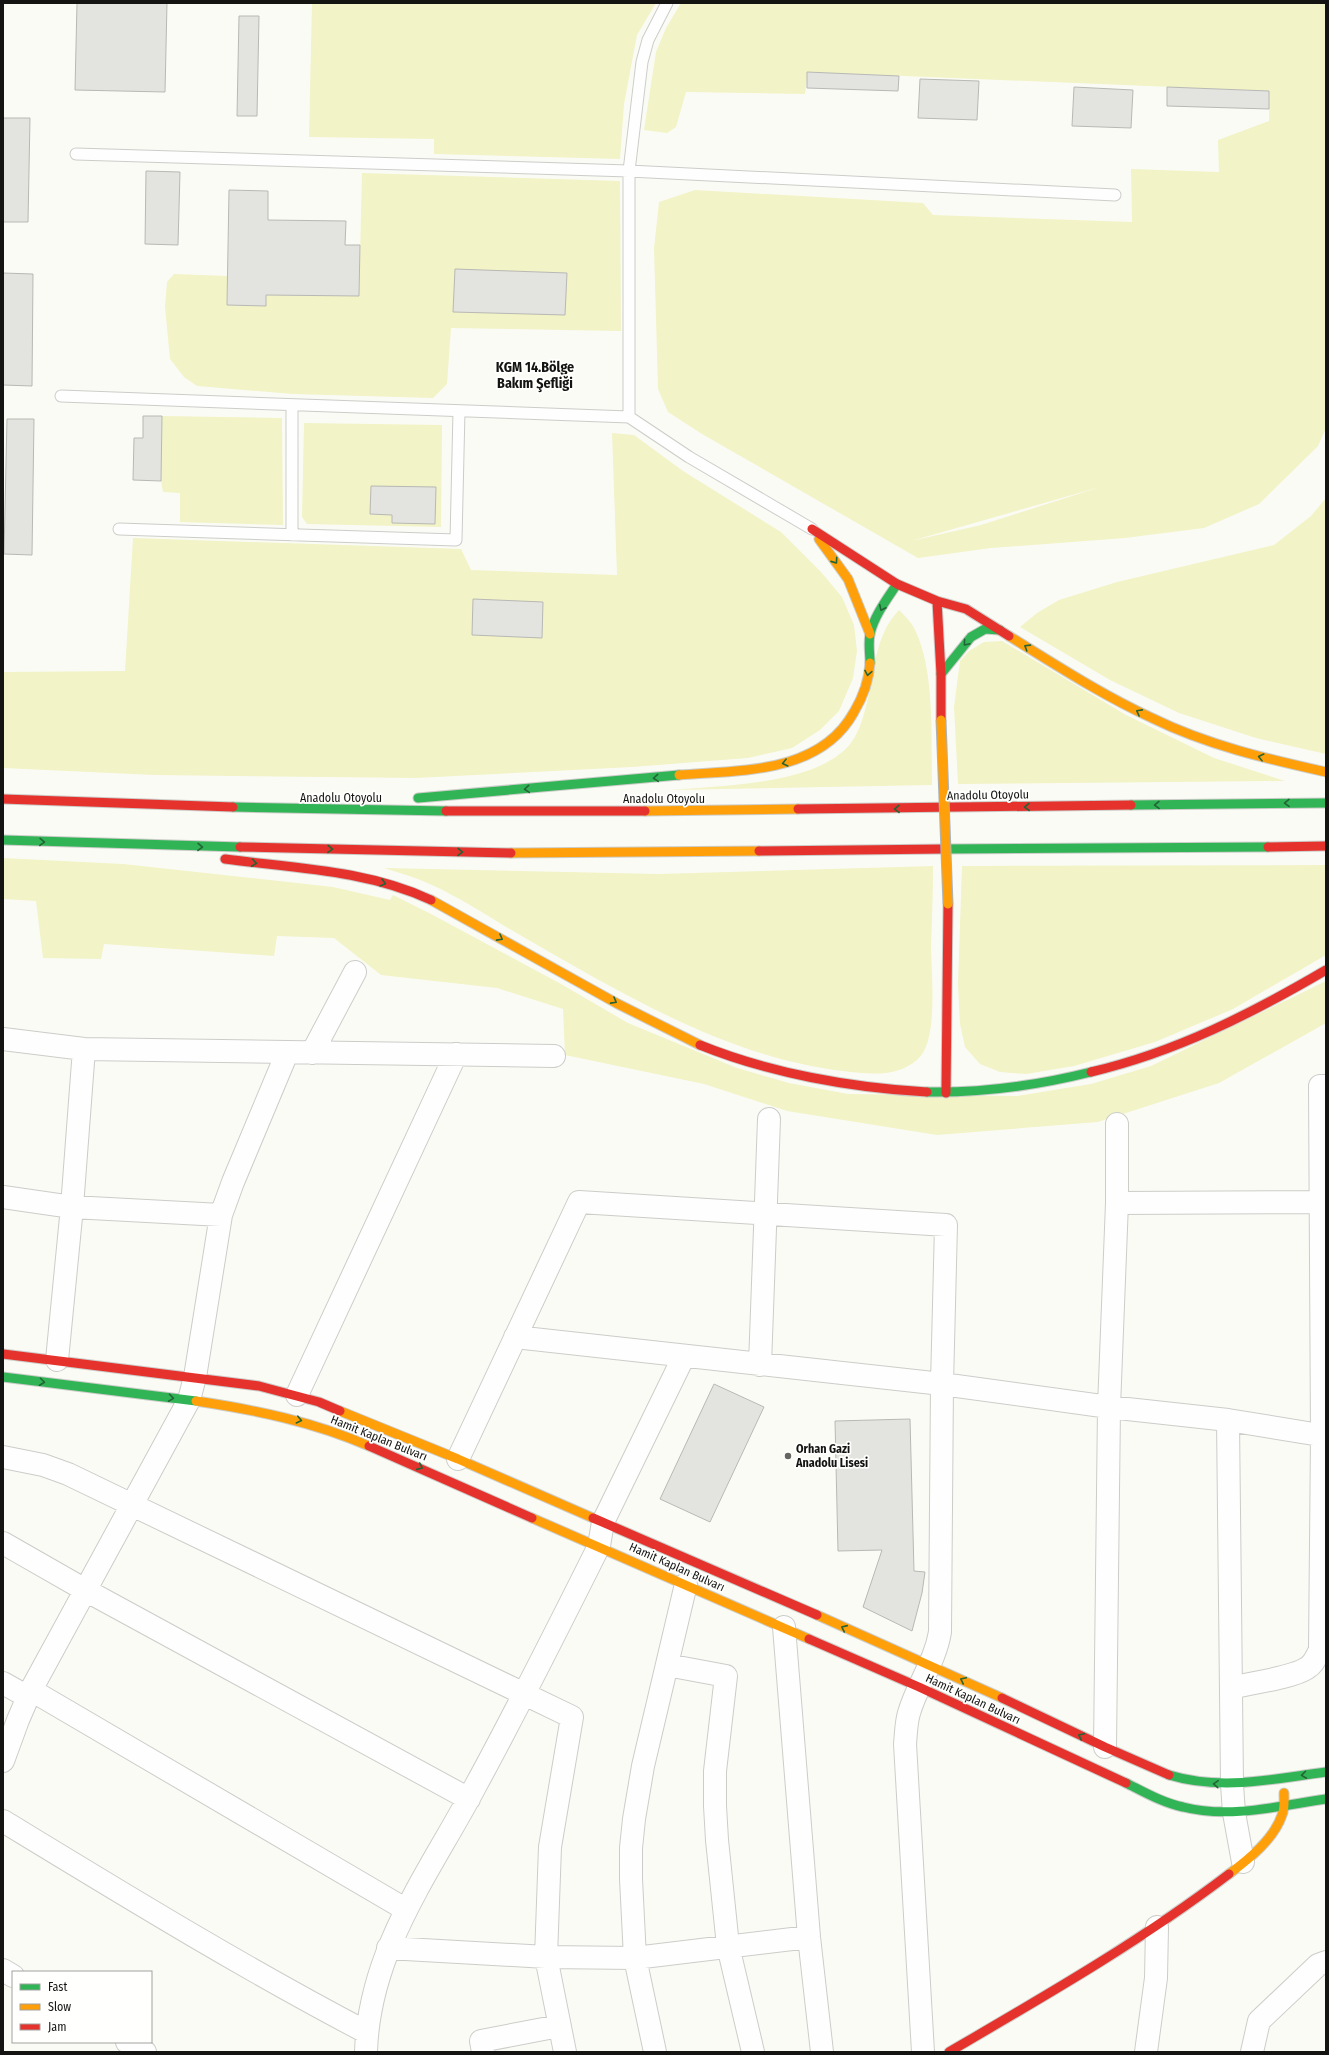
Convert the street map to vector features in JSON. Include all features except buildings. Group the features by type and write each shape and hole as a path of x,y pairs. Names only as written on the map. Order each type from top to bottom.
{"main road":[{"path":"812,529 897,584 937,601 966,609 1100,692 1152,719 1199,738 1259,757 1326,772"},
{"path":"812,529 848,580 870,634"},
{"path":"407,799 764,768 796,760 819,750 838,735 862,697 869,671 870,634 884,604 897,584"},
{"path":"937,601 942,674 941,720 948,904 946,1092"},
{"path":"942,674 971,637 985,629 1000,630"},
{"name":"Anadolu Otoyolu","path":"3,799 281,809 578,812 1326,803"},
{"path":"281,809 391,800"},
{"path":"3,840 119,845 517,853 1326,846"},
{"path":"119,845 198,856"},
{"path":"214,858 381,882 410,891 446,908 646,1018 693,1042 733,1057 783,1070 839,1082 889,1089 946,1092 1017,1086 1069,1078 1109,1069 1171,1048 1226,1025 1326,970"},
{"name":"Hamit Kaplan Bulvarı","path":"3,1354 259,1386 297,1395 351,1414 931,1665 1105,1747 1158,1771 1180,1778 1202,1783 1232,1784 1326,1772"},
{"name":"Hamit Kaplan Bulvarı","path":"3,1377 189,1400 302,1421 336,1432 784,1627 919,1687 1160,1800 1181,1807 1195,1810 1234,1813 1326,1799"},
{"path":"949,2052 1108,1959 1157,1927 1243,1862 1270,1835 1281,1818 1284,1805 1282,1778"}],"street":[{"path":"312,1053 355,972"},
{"path":"3,1039 84,1049 554,1056"},
{"path":"57,1360 72,1207 84,1049"},
{"path":"3,1761 18,1720 30,1694 189,1400 195,1377 222,1215 233,1182 288,1053"},
{"path":"297,1395 456,1054"},
{"path":"1231,1688 1293,1674 1307,1669 1314,1662 1320,1650 1323,1570 1324,1436 1323,1202 1320,1086 1326,1086"},
{"path":"760,1365 769,1119"},
{"path":"1105,1747 1109,1407 1117,1203 1117,1124"},
{"path":"3,1197 72,1207 222,1215"},
{"path":"458,1459 579,1202 946,1225 942,1384 940,1632 938,1647 931,1665 919,1687 908,1713 905,1764 923,2052"},
{"path":"1117,1203 1323,1202"},
{"path":"515,1337 942,1384 1109,1407 1228,1420 1324,1436"},
{"path":"3,1821 176,1926 287,1990 366,2042 370,2002 388,1948 405,1909 469,1799 526,1693 599,1546 603,1522 684,1356"},
{"path":"1228,1420 1232,1784 1234,1813 1243,1862"},
{"path":"3,1457 43,1465 68,1474 526,1693 572,1717 550,1847 546,1958 565,2052"},
{"path":"3,1543 87,1591 469,1799"},
{"path":"655,2052 636,1958 631,1879 634,1819 643,1766 686,1584"},
{"path":"784,1627 809,1937 822,2052"},
{"path":"667,1665 726,1676 717,1749 714,1806 728,1946 753,2052"},
{"path":"3,1682 30,1694 405,1909"},
{"path":"1146,2052 1156,1978 1157,1927"},
{"path":"388,1948 546,1958 636,1958 809,1937"},
{"path":"1252,2052 1259,2021 1318,1965 1326,1962"},
{"path":"3,1970 12,1975"},
{"path":"483,2052 481,2041 559,2026"},
{"path":"129,2043 145,2052"}],"lane":[{"path":"629,417 629,171 637,86 642,62 648,40 667,3"},
{"path":"76,154 629,171 1115,195"},
{"path":"61,396 292,406 459,410 629,417 689,457 812,529"},
{"path":"292,406 292,534"},
{"path":"119,529 456,540 459,410"}],"green space":[{"path":"312,3 656,3 637,35 624,104 620,159 434,154 434,139 309,137"},
{"path":"681,3 1326,3 1326,428 1318,446 1259,504 1204,528 1125,538 991,548 918,558 702,434 668,412 658,389 654,248 659,202 695,190 923,203 933,215 1132,222 1131,169 1219,172 1218,140 1269,121 1269,91 808,72 805,94 686,92 676,127 667,133 644,130 656,52 666,28","holes":["1100,487 981,525 911,541"]},
{"path":"362,173 620,181 621,331 451,328 447,384 433,398 293,394 197,386 184,377 170,359 165,307 167,282 174,274 227,276 227,305 266,306 266,294 359,296"},
{"path":"162,416 282,418 283,525 180,522 180,493 163,492 161,481"},
{"path":"304,423 442,425 441,527 307,524 302,517"},
{"path":"612,433 634,435 683,471 781,532 821,572 842,597 854,625 857,651 853,678 839,711 820,730 792,748 748,758 632,767 416,778 154,775 3,768 3,672 125,671 133,538 461,549 471,570 617,575"},
{"path":"1326,498 1326,754 1256,738 1179,713 1110,680 1020,627 1037,613 1059,600 1117,582 1274,545 1311,516"},
{"path":"899,610 909,620 915,629 922,648 926,667 931,707 932,785 670,790 742,784 795,775 818,767 838,755 853,740 859,729 869,694 875,660 881,639 892,619"},
{"path":"1002,641 1126,715 1214,758 1285,781 958,784 954,707 960,661 969,651 984,642"},
{"path":"3,858 123,864 333,887 390,900 393,895 561,984 628,1023 737,1068 789,1083 848,1094 1017,1096 1091,1084 1151,1066 1326,981 1326,1023 1219,1083 1098,1122 937,1135 787,1111 704,1084 565,1055 563,1009 497,988 381,975 334,938 277,936 274,956 104,944 101,959 43,958 36,901 3,899"},
{"path":"1326,865 1326,955 1233,1009 1155,1042 1074,1066 1026,1074 1000,1072 980,1064 965,1047 960,1024 958,984 962,866"},
{"path":"933,866 931,945 932,1005 929,1037 925,1050 918,1059 910,1065 892,1072 873,1074 800,1064 757,1052 716,1037 676,1020 597,979 443,890 420,880 384,868 658,874"}],"traffic: fast":[{"path":"870,663 869,641 874,621 897,584"},
{"path":"941,674 971,637 985,629 1000,630"},
{"path":"418,798 679,775"},
{"path":"1131,805 1326,803"},
{"path":"233,807 446,811"},
{"path":"3,840 240,847"},
{"path":"944,849 1268,847"},
{"path":"927,1092 989,1090 1051,1081 1091,1072"},
{"path":"3,1377 196,1401"},
{"path":"1169,1775 1189,1780 1228,1783 1267,1780 1326,1772"},
{"path":"1126,1783 1168,1803 1183,1807 1218,1812 1236,1812 1272,1808 1326,1799"}],"traffic: slow":[{"path":"819,539 848,579 870,634"},
{"path":"1009,636 1097,690 1173,728 1216,744 1326,772"},
{"path":"679,775 728,772 777,765 800,758 821,747 839,732 854,712 865,688 870,663"},
{"path":"941,720 948,904"},
{"path":"645,811 798,809"},
{"path":"511,853 759,851"},
{"path":"431,900 618,1004 700,1045"},
{"path":"196,1401 241,1408 284,1418 327,1430 369,1446"},
{"path":"340,1411 458,1459 593,1518"},
{"path":"532,1518 809,1639"},
{"path":"817,1615 1002,1698"},
{"path":"1229,1874 1260,1848 1273,1832 1283,1812 1284,1793"}],"traffic: jam":[{"path":"812,529 897,584 937,601 966,609 1009,636"},
{"path":"937,601 941,674 941,720"},
{"path":"3,799 233,807"},
{"path":"798,809 1131,805"},
{"path":"446,811 645,811"},
{"path":"1268,847 1326,846"},
{"path":"240,847 511,853"},
{"path":"759,851 944,849"},
{"path":"225,859 304,868 356,876 382,882 431,900"},
{"path":"946,1093 948,904"},
{"path":"1091,1072 1122,1064 1183,1043 1270,1002 1326,970"},
{"path":"700,1045 754,1064 811,1078 870,1087 927,1092"},
{"path":"3,1354 259,1386 319,1402 340,1411"},
{"path":"369,1446 532,1518"},
{"path":"593,1518 817,1615"},
{"path":"809,1639 919,1687 1126,1783"},
{"path":"1002,1698 1105,1747 1169,1775"},
{"path":"949,2052 1057,1989 1127,1945 1196,1899 1229,1874"}],"place":[{"name":"Orhan Gazi Anadolu Lisesi","path":"788,1456"}],"district":[{"name":"KGM 14.Bölge Bakım Şefliği","path":"535,376"}]}
